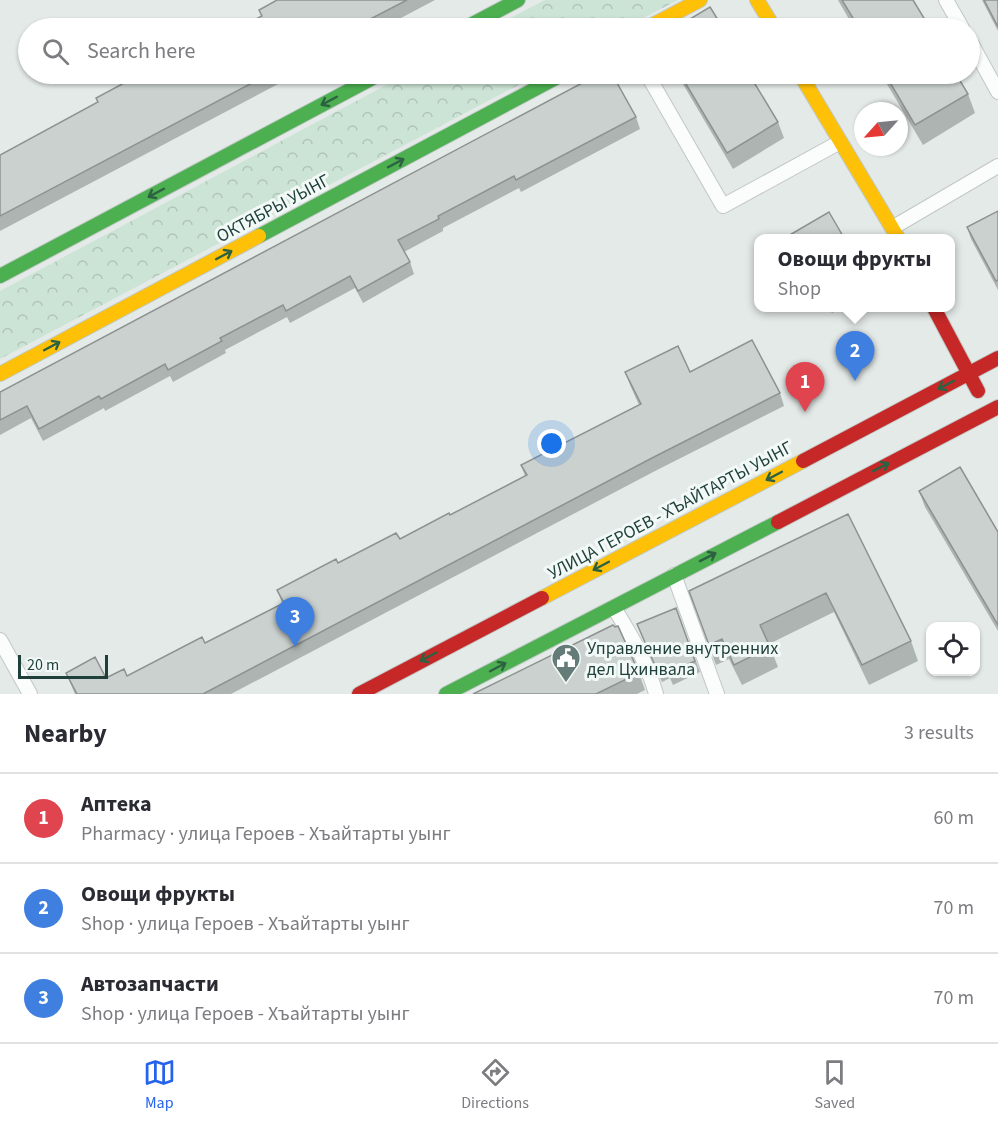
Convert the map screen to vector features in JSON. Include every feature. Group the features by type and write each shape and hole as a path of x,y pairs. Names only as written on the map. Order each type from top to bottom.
{"street":[{"path":"484,18 518,0"},
{"path":"666,18 700,0"},
{"path":"757,0 768,18"},
{"path":"0,276 361,84"},
{"name":"ОКТЯБРЫ УЫНГ","path":"0,374 544,84"},
{"path":"806,84 895,233"},
{"path":"936,312 969,373 993,409 998,426"},
{"name":"УЛИЦА ГЕРОЕВ - ХЪАЙТАРТЫ УЫНГ","path":"359,694 998,358"},
{"path":"447,694 993,409"}],"lane":[{"path":"946,0 956,18"},
{"path":"980,60 998,92"},
{"path":"653,84 723,206 840,141"},
{"path":"895,233 998,166"},
{"path":"674,575 717,694"},
{"path":"613,607 635,641 652,679 656,694"},
{"path":"0,640 30,694"}],"green space":[{"path":"545,0 678,0 643,18 510,18"},
{"path":"388,84 520,84 0,359 0,291"}],"building":[{"path":"277,0 407,0 372,18 258,18 262,16 259,10"},
{"path":"842,0 913,0 924,18 853,18"},
{"path":"984,0 998,0 998,27"},
{"path":"710,7 717,18 692,18"},
{"path":"122,84 250,84 0,216 0,155 98,102 96,98"},
{"path":"580,84 618,84 636,117 516,180 514,176 398,240 410,262 358,291 350,276 286,311 283,305 220,338 222,341 168,370 165,364 101,399 99,396 39,429 27,406 0,420 0,392"},
{"path":"686,84 755,84 778,122 727,153"},
{"path":"891,84 962,84 968,94 915,125 908,113 908,102 901,102"},
{"path":"998,211 998,280 996,281 967,227"},
{"path":"829,212 842,234 791,234"},
{"path":"752,340 780,393 203,694 77,694 66,673 95,657 106,678 124,669 127,676 202,637 205,643 284,603 277,590 336,559 338,563 396,533 400,539 449,513 450,515 527,475 521,465 641,404 625,372 678,346 690,372"},
{"path":"960,467 998,532 998,625 919,491"},
{"path":"848,514 911,641 862,665 826,593 760,625 770,647 734,665 722,639 709,645 689,591"},
{"path":"676,608 695,661 669,673 666,666 657,670 637,624"},
{"path":"613,625 618,626 639,673 596,694 473,694"}],"traffic: fast":[{"path":"484,18 518,0"},
{"path":"0,276 361,84"},
{"path":"259,236 544,84"},
{"path":"446,694 778,522"}],"traffic: slow":[{"path":"666,18 700,0"},
{"path":"757,0 768,18"},
{"path":"806,84 896,234"},
{"path":"0,374 259,236"},
{"path":"542,598 803,461"}],"traffic: jam":[{"path":"936,312 978,391"},
{"path":"803,461 998,358"},
{"path":"778,522 998,407"},
{"path":"359,694 542,598"}],"place":[{"name":"Овощи фрукты","path":"855,381"},
{"name":"Аптека","path":"805,412"},
{"name":"Автозапчасти","path":"295,647"},
{"name":"Управление внутренних дел Цхинвала","path":"566,684"}]}
